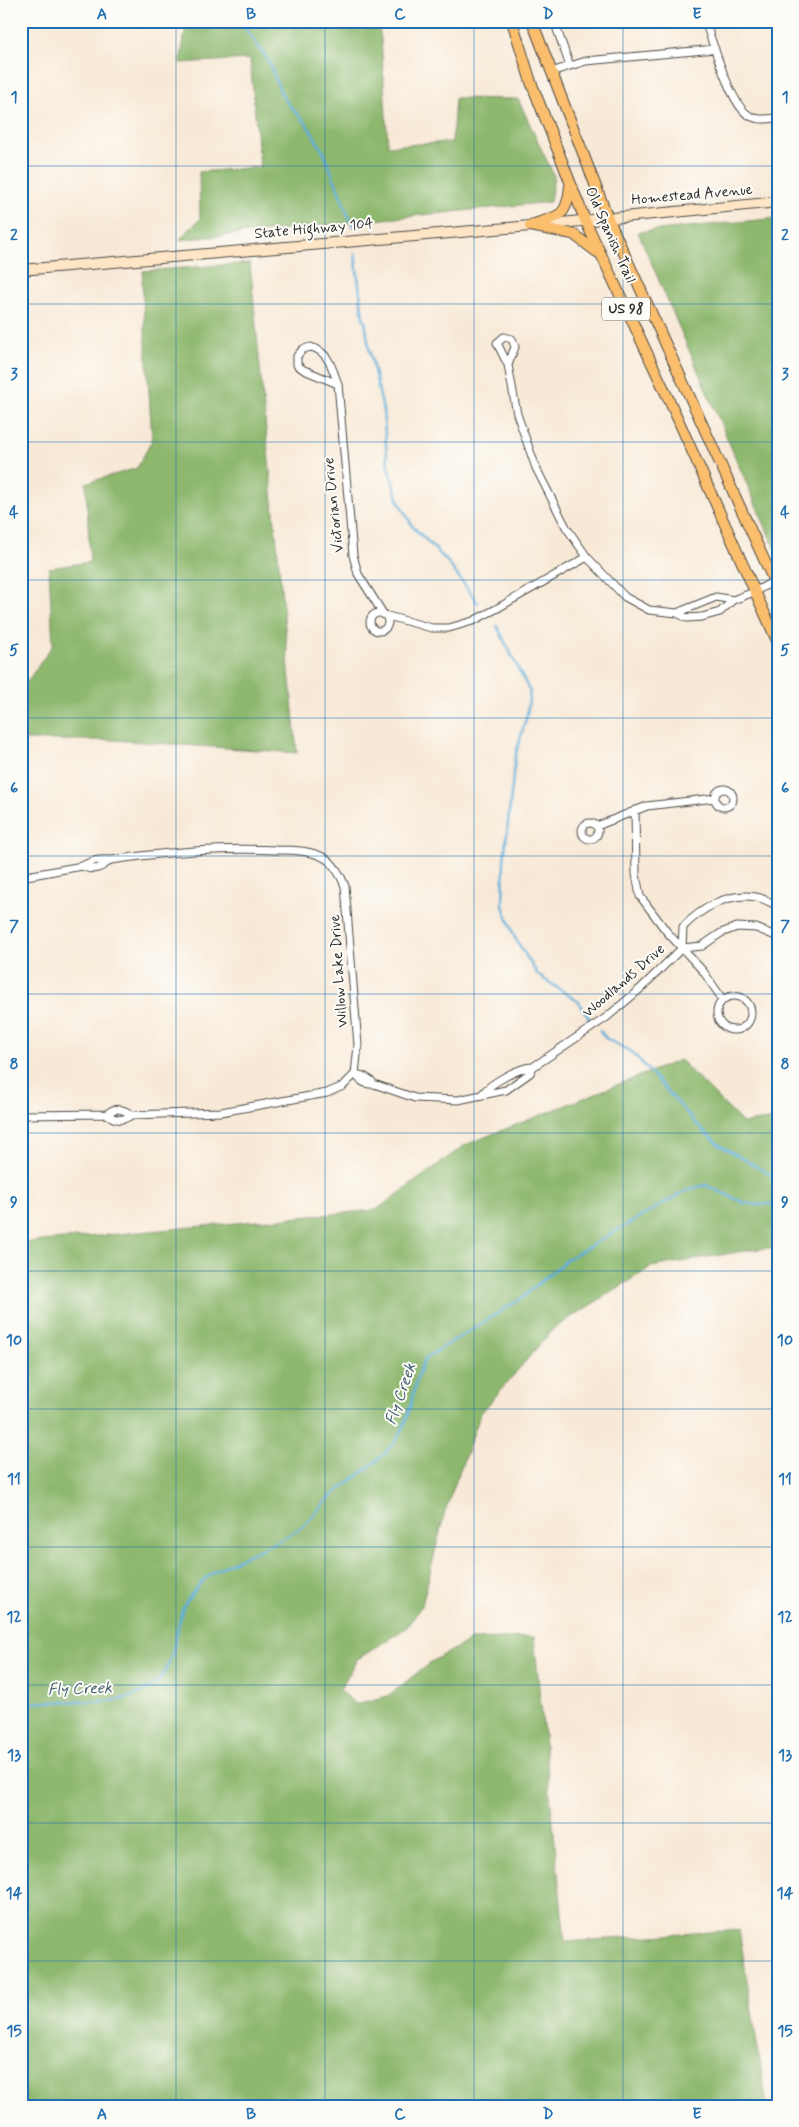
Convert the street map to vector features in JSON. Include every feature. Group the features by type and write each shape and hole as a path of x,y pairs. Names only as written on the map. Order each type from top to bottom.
{"main road":[{"name":"Old Spanish Trail","path":"512,21 532,82 585,220 676,415 754,592"},
{"name":"Old Spanish Trail","path":"532,21 608,218 776,586"},
{"path":"530,226 561,215 568,204 570,182"},
{"name":"Homestead Avenue","path":"608,218 778,202"},
{"name":"State Highway 104","path":"21,270 608,218"},
{"path":"530,226 573,234 600,254"},
{"name":"US 98","path":"754,592 778,643"}],"street":[{"path":"554,21 570,66"},
{"path":"705,21 732,93 742,109 757,119 778,118"},
{"path":"551,72 586,61 715,49"},
{"name":"Victorian Drive","path":"338,384 304,370 297,365 297,356 303,349 311,347 320,349 326,356 338,384 353,555 358,574 384,615 432,628 449,628 473,621 487,614 587,557"},
{"path":"508,365 517,414 536,468 566,528 587,557 625,597 649,610 677,613 687,618 710,615 724,610 733,600 776,586"},
{"path":"677,613 716,597 733,600"},
{"path":"597,826 648,806 715,798"},
{"path":"635,810 636,874 640,896 649,910 703,971 723,1000"},
{"name":"Willow Lake Drive","path":"21,877 82,866 96,869 104,866 111,860 202,849 244,848 311,853 327,860 340,874 347,902 358,1044 355,1074"},
{"name":"Woodlands Drive","path":"682,948 683,927 709,906 741,896 757,897 778,906"},
{"name":"Woodlands Drive","path":"355,1074 361,1082 368,1085 374,1084 415,1098 458,1100 482,1094 497,1094 506,1090 530,1073 533,1067 607,1017 640,989 682,948 702,946 720,933 737,927 756,928 778,937"},
{"path":"734,996 748,1003 751,1014 750,1020 742,1028 731,1030 721,1025 717,1015 719,1004 723,1000 734,996"},
{"name":"Woodlands Drive","path":"482,1094 487,1087 524,1067 533,1067"},
{"path":"107,1114 114,1120 119,1120 132,1115 212,1112 262,1105 327,1093 343,1086 355,1074"},
{"path":"21,1115 107,1114 115,1109 121,1109 132,1115"}],"green space":[{"path":"187,21 377,21 381,39 388,146 452,142 455,98 518,99 554,176 550,202 179,240 200,219 199,172 260,167 250,59 180,63"},
{"path":"778,218 778,556 638,232"},
{"path":"250,263 297,753 114,740 21,740 21,690 53,645 49,568 90,562 86,483 137,468 152,440 142,283 143,271"},
{"path":"680,1060 743,1123 778,1119 778,1247 749,1250 651,1267 554,1328 481,1413 445,1511 422,1605 406,1628 356,1660 340,1690 355,1704 388,1696 431,1662 473,1639 534,1637 565,1942 739,1930 767,2106 21,2106 21,1243 376,1210 465,1145"}],"waterway":[{"path":"240,21 268,60 281,93 288,104 306,123 323,151 353,227"},
{"path":"355,253 363,317 383,410 388,467 399,502 413,527 446,560 478,603"},
{"path":"497,626 530,692 527,715 515,757 504,860 503,906 515,938 538,975 579,1002 590,1020"},
{"path":"600,1031 607,1039 632,1052 702,1130 721,1146 778,1179"},
{"name":"Fly Creek","path":"21,1705 57,1701 112,1701 139,1694 151,1687 163,1675 167,1667 171,1658 183,1607 200,1584 220,1568 299,1529 334,1494 380,1458 389,1449 402,1430 409,1412 418,1375 426,1358 522,1298 566,1260 687,1190 705,1185 745,1203 759,1205 778,1203"}]}
